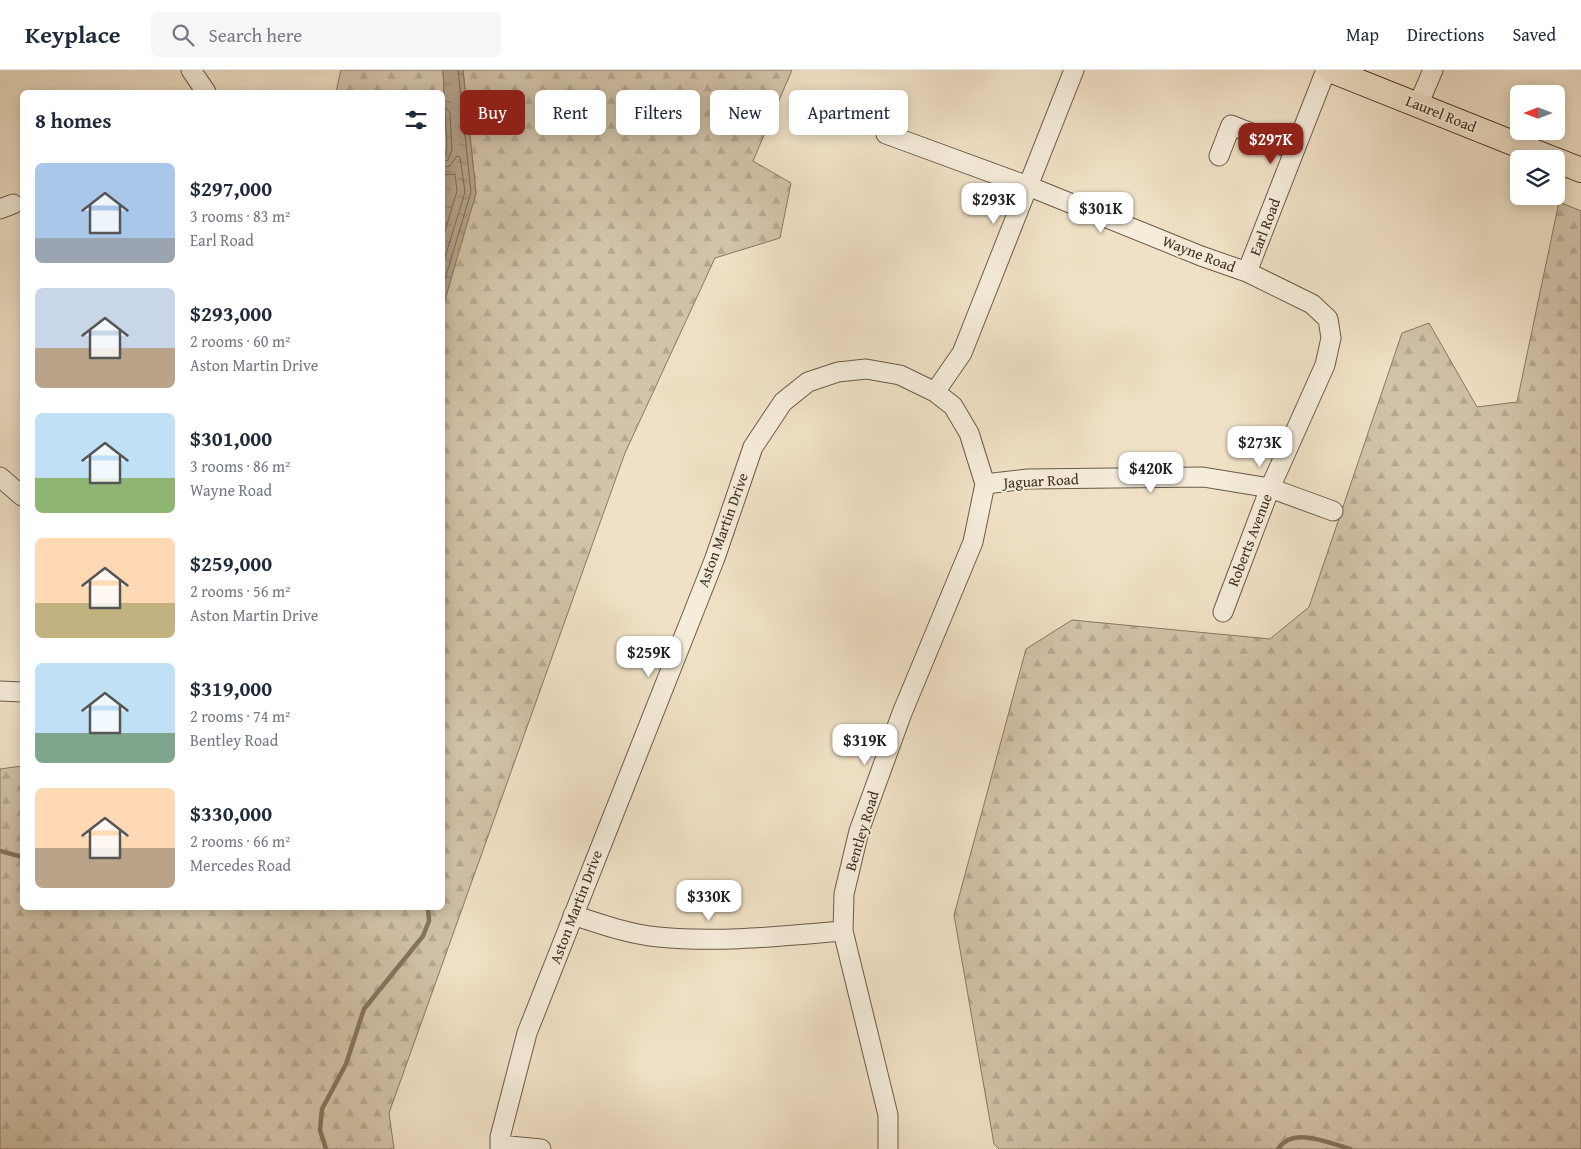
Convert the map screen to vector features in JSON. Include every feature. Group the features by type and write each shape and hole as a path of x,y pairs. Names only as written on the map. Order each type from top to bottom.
{"main road":[{"name":"Laurel Road","path":"1330,70 1570,163"}],"street":[{"path":"191,70 205,90"},
{"path":"935,392 962,353 1074,70"},
{"name":"Earl Road","path":"1247,272 1326,70"},
{"path":"1418,105 1433,70"},
{"path":"1219,156 1231,125 1294,150"},
{"name":"Wayne Road","path":"889,135 1028,186 1202,256 1247,272 1312,304 1328,319 1329,328"},
{"name":"Roberts Avenue","path":"1223,612 1270,488 1325,365 1331,338 1329,328"},
{"name":"Aston Martin Drive","path":"500,1147 528,1033 715,558 752,447 783,402 808,382 838,372 866,369 900,375 935,392"},
{"name":"Bentley Road","path":"888,1149 888,1115 843,931 844,894 859,831 902,713 973,542 985,484 969,434 953,406 935,392"},
{"name":"Jaguar Road","path":"985,484 1028,479 1203,476 1270,488 1333,511"},
{"path":"0,477 20,494"},
{"path":"0,691 20,692"},
{"path":"573,915 608,927 658,937 736,939 843,931"},
{"path":"500,1147 541,1149"}],"green space":[{"path":"341,70 443,70 444,90 336,90"},
{"path":"463,70 792,70 779,100 779,90 710,90 710,135 764,135 753,161 791,183 780,238 715,258 625,453 389,1113 394,1149 0,1149 0,769 20,766 20,910 445,910 445,297 476,193 470,135 525,135 525,90 465,90"},
{"path":"445,110 447,150 445,156"},
{"path":"1565,204 1581,211 1581,1149 999,1149 994,1144 954,915 1026,649 1072,620 1270,639 1309,607 1402,333 1429,323 1477,407 1517,402 1558,205"}],"water":[{"path":"443,70 463,70 465,90 460,90 460,135 470,135 476,193 445,300 445,155 447,150"}],"waterway":[{"path":"0,851 20,856"},
{"path":"326,1149 320,1130 322,1109 346,1064 364,1009 423,936 429,921 428,910"},
{"path":"1278,1149 1285,1142 1293,1138 1302,1137 1322,1140 1350,1149"}]}
